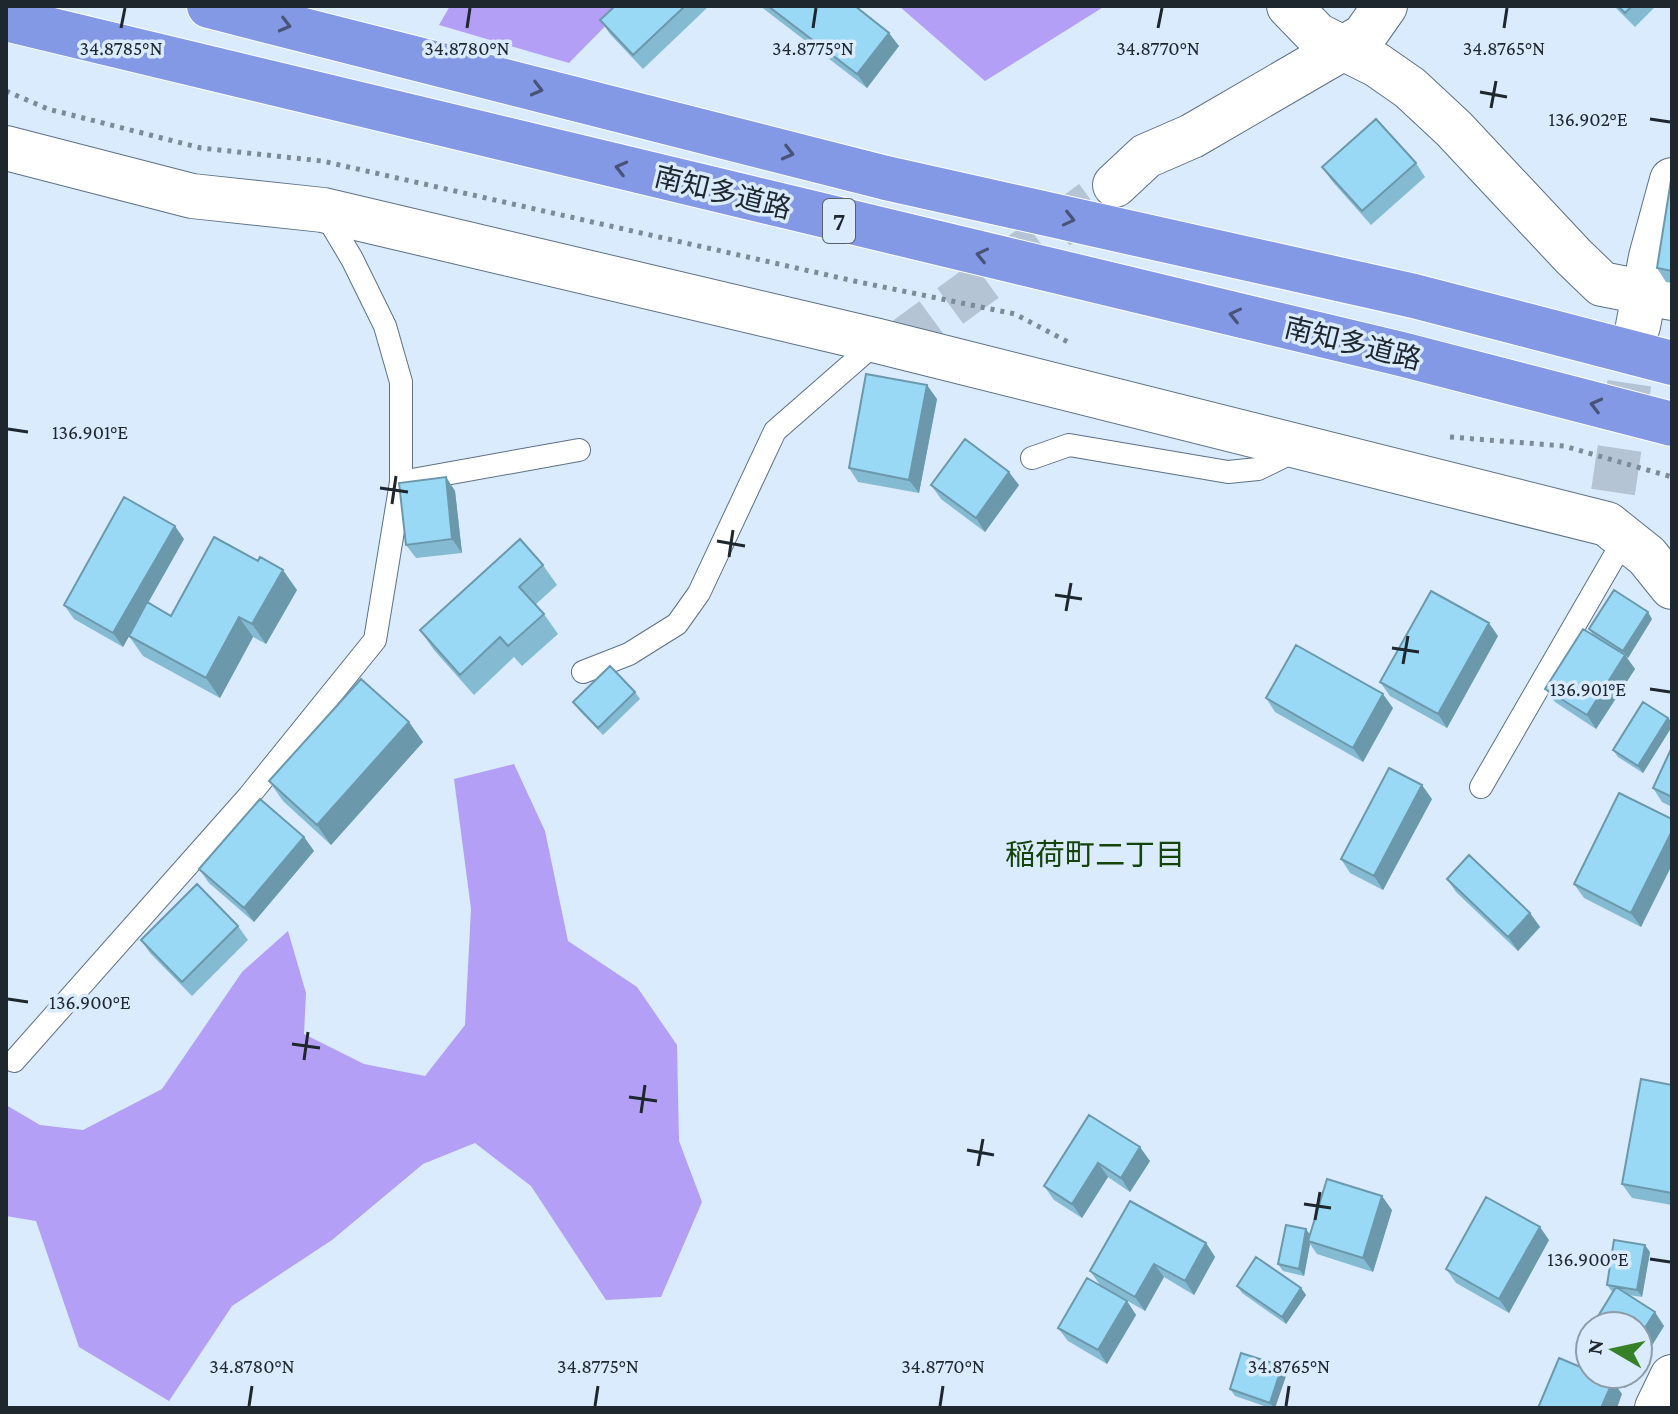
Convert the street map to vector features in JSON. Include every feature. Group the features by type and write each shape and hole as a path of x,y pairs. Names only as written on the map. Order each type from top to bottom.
{"highway":[{"name":"南知多道路","path":"209,6 886,178 1414,296 1672,363"},
{"name":"南知多道路","path":"6,19 1401,354 1672,424"}],"street":[{"path":"1289,6 1317,35 1377,65 1421,98 1602,284 1651,306 1672,180"},
{"path":"1115,185 1146,156 1192,136 1364,36 1385,6"},
{"path":"6,148 192,196 323,210 1615,518 1672,587"},
{"path":"1657,1408 1672,1377"}],"lane":[{"path":"14,1061 249,796 375,640 401,482 401,382 385,326 352,259 323,210"},
{"path":"583,672 629,654 677,624 699,593 775,431 878,341"},
{"path":"1032,458 1069,445 1228,472 1258,469 1304,446"},
{"path":"401,482 579,450"},
{"path":"1481,787 1615,518"}],"shaded area":[{"path":"450,6 625,6 569,63 439,25"},
{"path":"899,6 1105,6 985,81"},
{"path":"514,764 545,831 568,941 637,987 677,1045 679,1141 702,1202 661,1297 606,1300 531,1186 475,1143 423,1164 332,1240 232,1306 169,1401 79,1347 36,1221 6,1216 6,1105 40,1125 83,1130 162,1089 242,972 288,931 306,993 304,1034 364,1064 425,1076 465,1025 471,909 454,779"}],"building":[{"path":"615,6 685,6 633,55 600,20"},
{"path":"768,6 855,6 889,33 857,74"},
{"path":"1618,6 1632,6 1625,13"},
{"path":"1376,119 1416,163 1362,211 1322,167"},
{"path":"1672,181 1672,271 1657,268"},
{"path":"866,374 927,385 909,480 849,468"},
{"path":"965,439 1009,472 976,518 931,485"},
{"path":"446,477 452,539 406,545 399,483"},
{"path":"124,497 175,526 113,633 64,605"},
{"path":"214,537 258,561 260,557 283,570 252,624 239,617 206,678 129,636 147,602 171,616"},
{"path":"520,539 543,565 519,587 544,614 508,646 500,637 460,675 420,630"},
{"path":"1614,590 1648,612 1623,651 1589,629"},
{"path":"1431,591 1489,623 1438,714 1380,682"},
{"path":"1583,629 1625,655 1587,715 1545,689"},
{"path":"1296,645 1383,694 1353,748 1266,698"},
{"path":"610,666 635,692 598,728 573,702"},
{"path":"361,679 409,722 317,825 269,781"},
{"path":"1643,702 1668,718 1638,766 1613,750"},
{"path":"1672,747 1672,797 1653,788"},
{"path":"1389,768 1422,785 1374,876 1341,859"},
{"path":"1619,793 1672,819 1672,831 1631,913 1574,884"},
{"path":"260,799 304,837 244,908 199,869"},
{"path":"1469,855 1530,913 1508,937 1447,879"},
{"path":"197,884 238,926 182,982 141,940"},
{"path":"1641,1079 1672,1085 1672,1193 1622,1184"},
{"path":"1089,1115 1140,1147 1121,1178 1098,1163 1072,1204 1044,1186"},
{"path":"1327,1179 1382,1196 1363,1258 1308,1241"},
{"path":"1486,1197 1540,1227 1499,1299 1446,1269"},
{"path":"1130,1201 1206,1243 1185,1281 1154,1264 1135,1297 1090,1271"},
{"path":"1286,1225 1306,1229 1299,1269 1278,1264"},
{"path":"1614,1240 1645,1245 1637,1290 1607,1285"},
{"path":"1256,1257 1301,1288 1282,1317 1237,1286"},
{"path":"1087,1278 1127,1301 1098,1350 1058,1328"},
{"path":"1616,1287 1652,1310 1602,1310"},
{"path":"1241,1353 1282,1366 1270,1403 1230,1389"},
{"path":"1559,1358 1574,1364 1574,1390 1609,1390 1601,1408 1538,1408"}],"tunnel":[{"path":"897,345 1115,185"},
{"path":"1613,492 1638,326"}],"district":[{"name":"稲荷町二丁目","path":"1095,855"}]}
